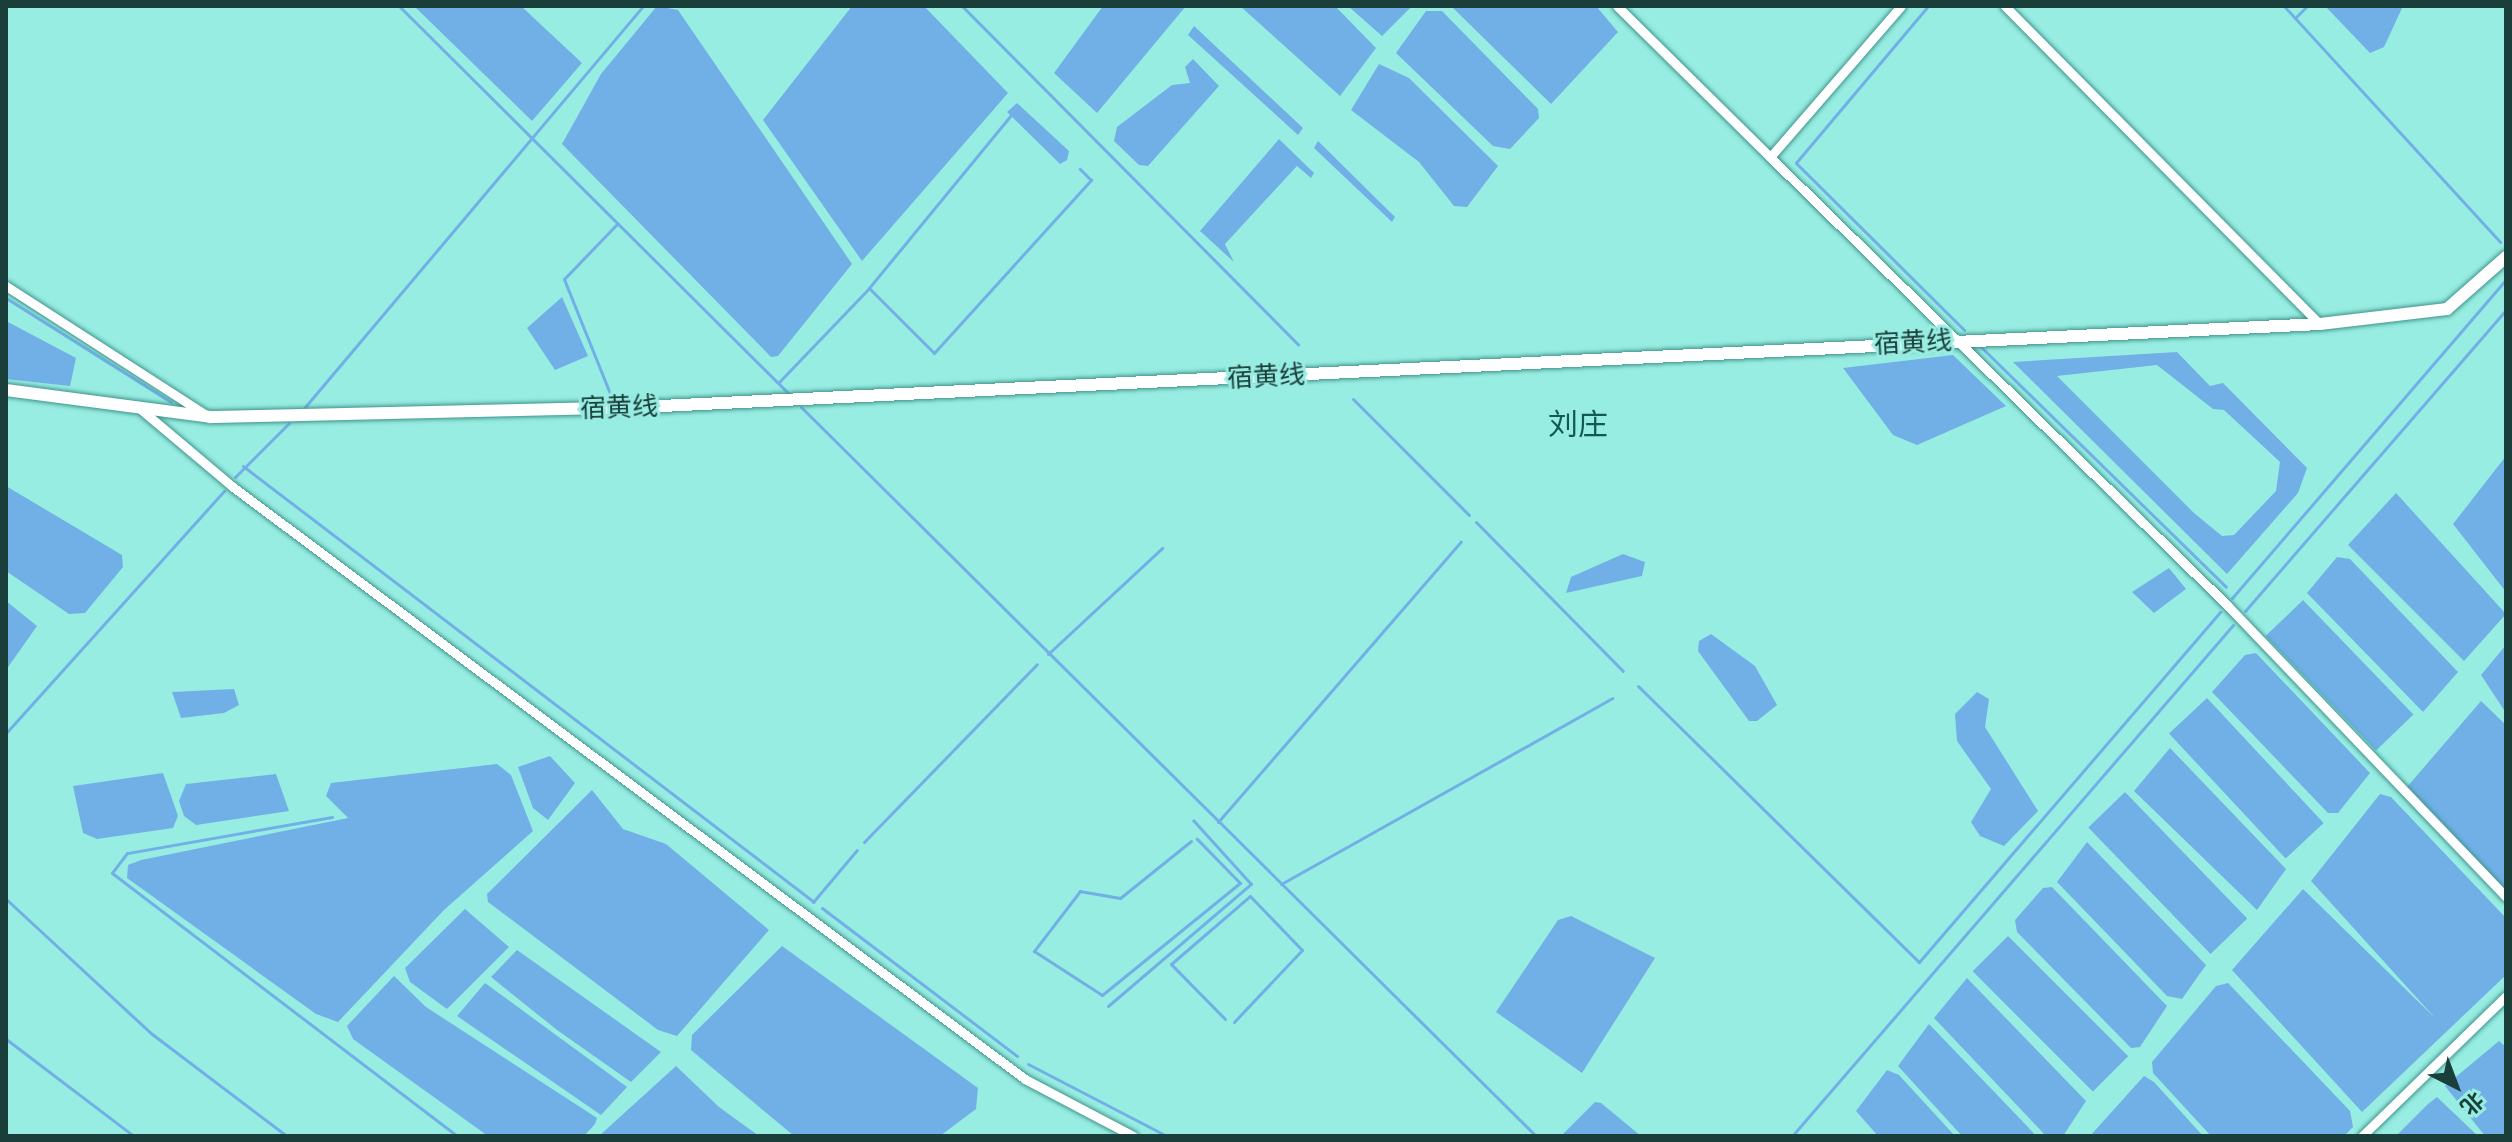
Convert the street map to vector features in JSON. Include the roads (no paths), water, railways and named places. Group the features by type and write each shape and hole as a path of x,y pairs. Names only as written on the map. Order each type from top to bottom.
{"main road":[{"name":"宿黄线","path":"6,390 210,417 646,407 1951,339 2320,324 2447,309 2506,257"}],"street":[{"path":"1617,6 1951,339 2228,606 2506,897"},
{"path":"1770,157 1901,6"},
{"path":"2005,6 2320,324"},
{"path":"6,286 210,417"},
{"path":"138,407 233,487 1025,1079 1133,1136"},
{"path":"2362,1136 2506,996"}],"water":[{"path":"414,6 521,6 582,63 532,121"},
{"path":"657,6 678,10 852,264 778,356 771,357 562,144 601,74"},
{"path":"852,6 924,6 1008,93 862,261 763,120"},
{"path":"1103,6 1186,6 1097,113 1054,73"},
{"path":"1240,6 1335,6 1376,48 1340,96"},
{"path":"1348,6 1412,6 1382,36"},
{"path":"1451,6 1596,6 1618,32 1551,104"},
{"path":"2325,6 2403,6 2384,47 2370,53"},
{"path":"1426,11 1442,11 1538,109 1539,118 1510,149 1493,146 1396,53"},
{"path":"1194,26 1303,128 1298,135 1188,35"},
{"path":"1193,59 1219,86 1148,166 1139,165 1114,141 1117,127 1172,85 1190,83 1185,67"},
{"path":"1379,64 1409,78 1498,166 1467,207 1454,206 1419,162 1351,110"},
{"path":"1017,103 1069,151 1067,160 1060,164 1007,112"},
{"path":"1279,139 1314,173 1311,178 1297,166 1225,244 1234,262 1200,231"},
{"path":"1318,141 1395,217 1392,222 1314,148"},
{"path":"562,297 588,356 555,370 527,328"},
{"path":"6,321 76,358 70,386 6,379"},
{"path":"2177,352 2210,386 2223,383 2307,468 2298,493 2227,574 2013,362","holes":["2157,365 2213,409 2224,410 2280,462 2276,491 2234,535 2222,536 2194,513 2057,376"]},
{"path":"1953,355 2006,406 1917,445 1893,435 1843,368"},
{"path":"2506,456 2506,592 2453,524"},
{"path":"6,486 122,555 123,567 85,613 69,614 6,571"},
{"path":"2396,493 2506,614 2464,661 2348,545"},
{"path":"1623,554 1645,562 1642,576 1566,593 1571,577"},
{"path":"2337,557 2350,559 2458,672 2423,712 2307,593"},
{"path":"2169,568 2186,589 2154,613 2132,592"},
{"path":"2303,600 2413,714 2376,750 2266,636"},
{"path":"6,601 37,626 6,670"},
{"path":"1711,634 1755,666 1777,705 1757,721 1749,721 1698,651 1699,641"},
{"path":"2506,645 2506,713 2481,675"},
{"path":"2256,653 2370,773 2338,813 2328,813 2212,692 2245,655"},
{"path":"234,689 239,705 224,713 181,718 172,692"},
{"path":"1977,692 1989,699 1985,727 2038,811 2004,846 1980,836 1971,822 1991,789 1957,741 1955,714"},
{"path":"2207,698 2324,823 2286,859 2169,733"},
{"path":"2481,701 2506,725 2506,890 2407,787"},
{"path":"2170,748 2286,869 2257,910 2134,791"},
{"path":"550,756 575,783 548,820 533,808 518,767"},
{"path":"497,764 511,775 533,831 444,910 338,1022 316,1014 127,878 128,865 141,860 348,818 326,796 331,783"},
{"path":"163,773 178,816 173,828 97,839 83,833 73,786"},
{"path":"276,774 289,811 196,825 184,816 179,801 186,784"},
{"path":"592,790 623,829 666,844 769,930 677,1036 658,1030 488,902 487,894"},
{"path":"2125,792 2247,919 2211,954 2088,827"},
{"path":"2380,794 2391,797 2506,918 2506,975 2362,1112 2232,970 2303,889 2435,1018 2311,881"},
{"path":"2087,842 2206,965 2182,999 2167,996 2057,882"},
{"path":"2052,887 2167,1006 2140,1047 2131,1048 2017,932 2015,920 2043,888"},
{"path":"465,909 509,947 447,1009 410,982 405,968"},
{"path":"1571,916 1655,958 1582,1073 1496,1012 1558,920"},
{"path":"2008,936 2128,1056 2093,1092 1973,971"},
{"path":"782,946 978,1088 976,1109 940,1136 794,1136 691,1050 692,1035"},
{"path":"517,950 661,1052 631,1082 557,1030 491,977"},
{"path":"394,976 426,1007 597,1118 595,1124 584,1136 488,1136 353,1039 347,1026"},
{"path":"1967,978 2086,1101 2063,1136 2046,1136 1934,1018"},
{"path":"485,983 627,1087 601,1115 457,1016"},
{"path":"2228,983 2350,1111 2353,1127 2344,1136 2211,1136 2153,1073 2152,1062 2216,986"},
{"path":"1929,1024 2036,1136 1962,1136 1898,1066"},
{"path":"2499,1041 2506,1047 2506,1136 2485,1136 2445,1086"},
{"path":"676,1066 719,1107 759,1136 599,1136"},
{"path":"1887,1070 1899,1075 1955,1136 1878,1136 1856,1111"},
{"path":"2144,1076 2154,1082 2203,1136 2090,1136"},
{"path":"2437,1097 2478,1136 2396,1136 2428,1104"},
{"path":"1595,1102 1601,1103 1641,1136 1561,1136"}],"waterway":[{"path":"399,6 788,393"},
{"path":"305,407 643,6"},
{"path":"962,6 1298,344"},
{"path":"1928,6 1796,163 1964,330"},
{"path":"2284,6 2500,242"},
{"path":"2295,18 2307,6"},
{"path":"1011,115 869,288 934,353 1091,180 1080,169"},
{"path":"611,396 564,279 617,224"},
{"path":"2232,598 2506,280"},
{"path":"779,382 869,288"},
{"path":"6,298 171,402"},
{"path":"2245,611 2506,310"},
{"path":"1980,346 2226,587"},
{"path":"1353,399 1469,515"},
{"path":"801,407 1536,1136"},
{"path":"235,477 289,423"},
{"path":"243,466 814,902"},
{"path":"6,733 224,491"},
{"path":"1476,522 1623,671"},
{"path":"1218,822 1461,541"},
{"path":"1048,654 1162,548"},
{"path":"1638,686 1919,962 2220,612"},
{"path":"1792,1136 2233,625"},
{"path":"864,842 1037,664"},
{"path":"1281,884 1612,698"},
{"path":"332,817 127,853 112,873 457,1136"},
{"path":"1108,1006 1251,884 1193,820"},
{"path":"1191,841 1120,898 1080,891 1034,951 1102,995 1240,883 1197,839"},
{"path":"813,902 857,850"},
{"path":"1225,1019 1171,964 1250,896 1302,950 1234,1022"},
{"path":"6,899 152,1034 287,1136"},
{"path":"822,908 1017,1056"},
{"path":"6,1039 134,1136"},
{"path":"1028,1064 1167,1136"}],"district":[{"name":"刘庄","path":"1578,424"}]}
